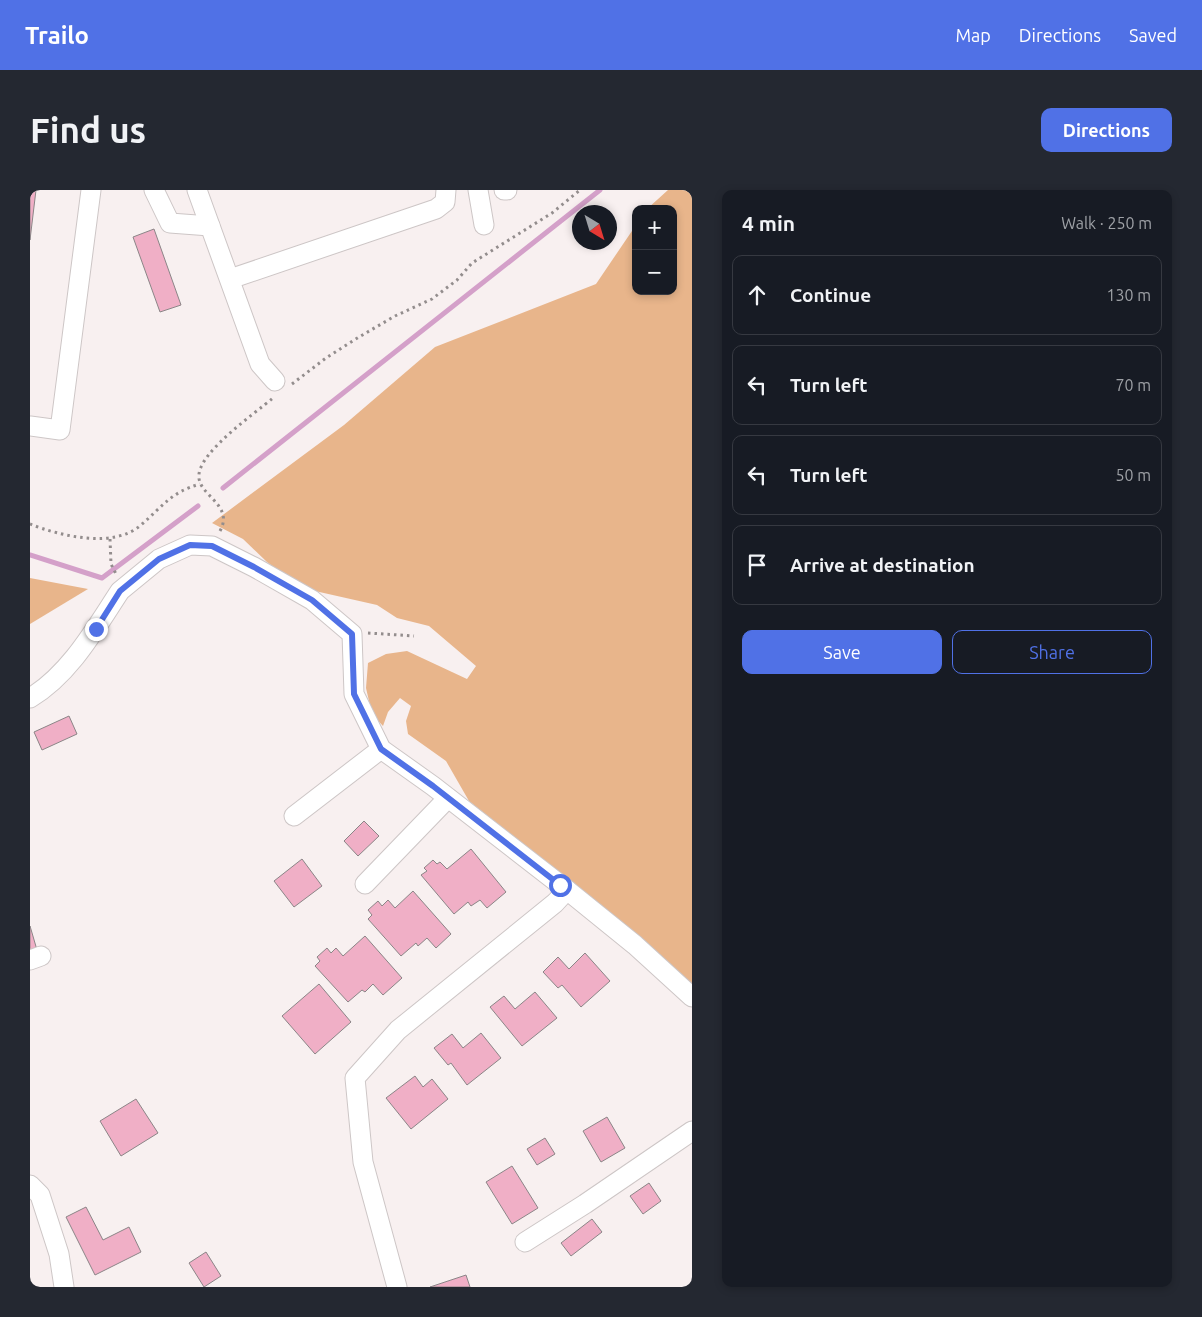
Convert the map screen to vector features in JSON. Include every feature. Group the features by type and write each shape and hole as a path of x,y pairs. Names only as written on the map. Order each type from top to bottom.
{"street":[{"path":"30,426 60,430 91,190"},
{"path":"154,190 170,223 210,226"},
{"path":"197,190 260,364 281,387"},
{"path":"230,278 436,209 445,202 446,190"},
{"path":"478,190 484,225"},
{"path":"30,698 46,688 70,662 96,629 120,591 159,559 190,545 212,546 312,600 352,634 354,694 381,749 433,786 635,945 692,997"},
{"path":"294,816 381,749"},
{"path":"364,884 448,798"},
{"path":"397,1287 362,1162 355,1078 398,1030 555,903 566,890"},
{"path":"525,1242 585,1204 692,1131"},
{"path":"30,1185 40,1195 59,1254 64,1287"}],"path":[{"path":"222,527 223,513 214,499 200,484 198,476 201,467 213,448 281,387 395,316 432,299 458,280 472,263 552,214 580,190"},
{"path":"30,524 68,535 110,538 139,527 184,488 200,484"},
{"path":"110,538 111,564 116,573"},
{"path":"352,634 370,632 414,636"}],"shaded area":[{"path":"668,190 692,190 692,986 636,935 469,801 446,761 408,734 406,721 411,706 400,698 388,712 383,726 372,714 366,688 368,663 386,654 407,651 467,679 476,666 429,626 397,618 377,605 315,591 288,578 267,562 243,539 212,523 344,425 435,347 596,284 632,231 632,295 677,295 677,205 651,205"},
{"path":"30,578 88,589 30,624"}],"building":[{"path":"30,190 36,190 30,240"},
{"path":"154,229 181,305 160,312 133,237"},
{"path":"69,716 77,734 42,750 34,732"},
{"path":"364,821 379,836 358,856 344,841"},
{"path":"471,849 506,892 487,908 480,900 471,906 468,902 454,914 421,875 427,871 424,868 433,860 437,864 440,862 447,869"},
{"path":"302,859 322,886 294,907 274,881"},
{"path":"413,891 451,934 436,948 427,938 418,946 416,943 401,956 368,919 372,915 368,910 378,901 382,906 388,900 395,908"},
{"path":"30,926 37,950 30,952"},
{"path":"365,936 402,978 383,995 373,984 365,992 362,990 348,1002 315,966 320,961 317,957 327,948 331,953 336,948 343,956"},
{"path":"585,953 610,981 581,1007 562,985 558,988 543,972 558,957 569,969"},
{"path":"319,984 351,1022 315,1054 282,1016"},
{"path":"535,992 557,1018 522,1046 490,1007 504,996 515,1009"},
{"path":"481,1033 501,1058 467,1085 451,1063 448,1065 434,1048 452,1034 463,1048"},
{"path":"415,1076 423,1087 432,1079 448,1099 411,1129 386,1098"},
{"path":"136,1099 158,1133 121,1156 100,1121"},
{"path":"607,1117 625,1148 601,1162 583,1131"},
{"path":"545,1138 555,1154 537,1165 527,1149"},
{"path":"512,1166 538,1208 512,1224 486,1182"},
{"path":"649,1183 661,1201 643,1214 630,1196"},
{"path":"86,1207 103,1240 129,1227 141,1252 95,1275 66,1217"},
{"path":"592,1219 602,1232 571,1256 561,1243"},
{"path":"206,1252 221,1276 204,1287 189,1263"},
{"path":"466,1275 470,1287 430,1287"}],"waterway":[{"path":"223,488 600,190"},
{"path":"30,555 102,578 198,506"}],"route":[{"path":"96,629 120,591 159,559 190,545 212,546 254,567 312,600 352,634 354,694 381,749 433,786 560,885"}]}
